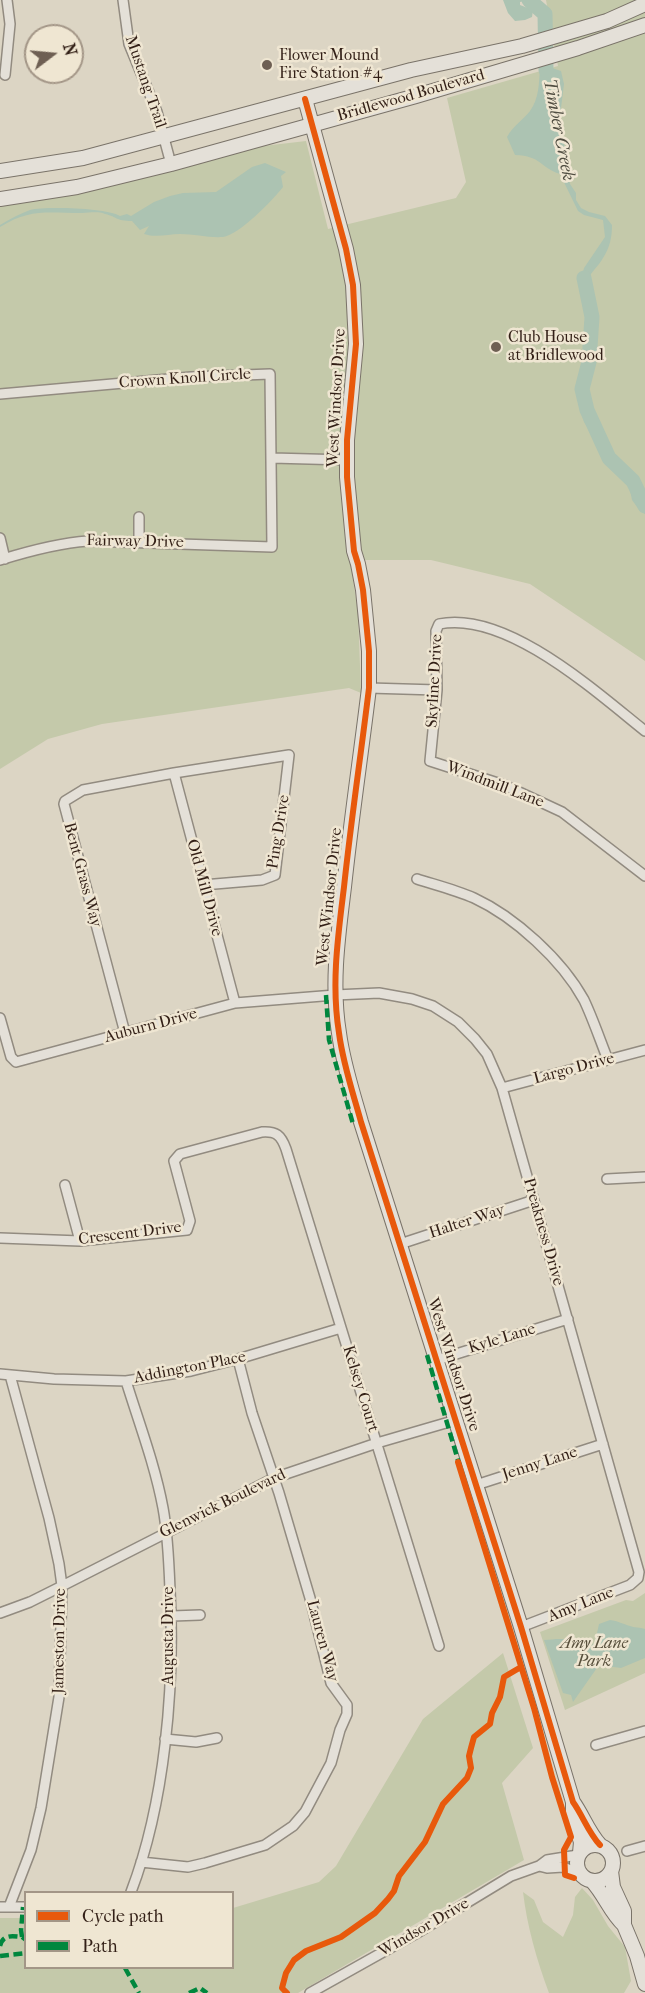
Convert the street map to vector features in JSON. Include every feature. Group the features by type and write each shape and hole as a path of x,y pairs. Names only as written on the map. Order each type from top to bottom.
{"street":[{"path":"5,75 10,24 7,0"},
{"name":"Mustang Trail","path":"123,0 129,44 157,112 171,164"},
{"name":"Bridlewood Boulevard","path":"0,199 77,187 171,164 305,99 438,63 522,46 607,21 645,4"},
{"name":"Bridlewood Boulevard","path":"0,171 83,158 164,137 313,125 578,48 645,26"},
{"name":"West Windsor Drive","path":"305,99 346,249 352,285 356,345 347,460 348,499 352,543 363,590 369,651 369,688 339,914 335,994 339,1033 347,1074 521,1628 573,1802 573,1818 581,1842 577,1866 603,1893 615,1916 624,1925 637,1956 645,1984"},
{"name":"Crown Knoll Circle","path":"0,394 191,377 270,374 272,547"},
{"path":"272,458 347,460"},
{"path":"139,517 140,541"},
{"path":"0,538 3,560"},
{"name":"Fairway Drive","path":"3,560 70,542 140,541 272,547"},
{"name":"Skyline Drive","path":"430,761 437,690 436,631 439,624 464,622 508,635 563,665 645,731"},
{"path":"369,688 437,690"},
{"name":"Bent Grass Way","path":"124,1033 63,804 83,790 174,772 289,755"},
{"name":"Ping Drive","path":"203,885 262,880 275,875 289,755"},
{"name":"Windmill Lane","path":"430,761 504,785 555,808 645,876"},
{"name":"Old Mill Drive","path":"174,772 235,1003"},
{"path":"417,879 473,898 490,907 538,944 565,972 584,1000 608,1060"},
{"name":"Preakness Drive","path":"335,994 379,993 412,999 433,1006 458,1022 487,1054 502,1088 637,1565 638,1578"},
{"name":"Auburn Drive","path":"0,1018 11,1057 16,1062 235,1003 335,994"},
{"name":"Largo Drive","path":"502,1088 645,1050"},
{"name":"Crescent Drive","path":"0,1238 80,1240 187,1230 190,1221 174,1161 180,1154 262,1132 273,1131 278,1134"},
{"name":"Kelsey Court","path":"278,1134 286,1149 439,1646"},
{"path":"607,1179 645,1178"},
{"path":"65,1185 80,1240"},
{"name":"Halter Way","path":"400,1244 534,1200"},
{"name":"Kyle Lane","path":"437,1360 568,1319"},
{"name":"Addington Place","path":"5,1374 89,1381 126,1381 191,1371 341,1328"},
{"name":"Lauren Way","path":"141,1862 188,1867 265,1845 293,1826 310,1803 331,1763 340,1730 345,1721 347,1705 331,1683 310,1598 252,1413 238,1359"},
{"name":"Jameston Drive","path":"5,1374 49,1518 62,1586 59,1697 41,1808 31,1850 5,1907"},
{"name":"Augusta Drive","path":"126,1381 153,1466 163,1509 172,1616 171,1670 165,1739 155,1806 132,1891"},
{"name":"Glenwick Boulevard","path":"0,1613 30,1602 274,1478 377,1443 456,1420"},
{"name":"Jenny Lane","path":"476,1485 603,1444"},
{"name":"Amy Lane","path":"521,1628 630,1585 638,1578"},
{"path":"172,1616 200,1615"},
{"path":"596,1745 645,1731"},
{"path":"165,1739 196,1742 217,1738"},
{"name":"West Windsor Drive","path":"573,1802 591,1836 612,1855 613,1887 624,1911 624,1925"},
{"path":"579,1854 586,1846 600,1845"},
{"path":"627,1851 645,1846"},
{"name":"Windsor Drive","path":"310,1993 417,1933 511,1876 539,1866 547,1860 579,1854"},
{"name":"Windsor Drive","path":"539,1866 563,1867 586,1877"},
{"path":"586,1877 601,1880 611,1871"},
{"path":"5,1907 24,1907"}],"green space":[{"path":"546,0 645,0 645,661 530,584 431,560 350,560 358,612 361,693 349,688 102,724 48,739 0,769 0,205 246,148 306,141 328,229 456,198 466,182 447,98 558,66"},
{"name":"Amy Lane Park","path":"645,1593 645,1673 565,1710 540,1632 626,1600 633,1601"},
{"path":"503,1653 533,1748 502,1783 524,1860 298,1993 0,1993 0,1918 24,1918 24,1969 234,1969 234,1908 319,1882 336,1866 423,1719"},
{"path":"582,1888 593,1900 608,1926 625,1947 631,1981 624,1993 549,1993 533,1943 523,1892 534,1900 543,1922 563,1937 573,1915 575,1897"}],"water":[{"path":"503,0 530,0 520,2 520,5 533,10 532,17 515,21 508,13"},
{"path":"550,65 561,71 564,84 560,116 570,184 576,193 576,200 581,208 605,216 612,225 607,250 587,282 589,332 585,371 580,386 581,394 588,415 602,442 635,475 636,496 645,507 645,514 632,500 625,475 608,457 584,422 578,401 577,387 584,360 586,326 582,276 584,268 605,237 603,220 578,211 560,174 530,157 515,155 507,137 533,106 538,91 540,68"},
{"path":"265,163 286,172 281,176 283,187 246,224 223,237 180,234 148,235 144,234 149,226 140,230 132,221 96,212 30,214 0,227 18,215 38,209 90,210 131,216 154,202 170,196 183,193 216,192 252,167"},
{"path":"610,1620 645,1629 645,1658 621,1668 599,1665 573,1702 571,1695 563,1693 544,1640 569,1640 582,1648 589,1648 595,1642 599,1624"}],"waterway":[{"name":"Timber Creek","path":"529,0 545,14 546,70"},
{"name":"Timber Creek","path":"584,278 592,317 589,362 582,389 587,410 609,458 633,481 645,506"}],"marked path":[{"path":"326,995 329,1040 353,1124"},
{"path":"427,1355 460,1467"},
{"path":"22,1937 23,1907"},
{"path":"0,1946 3,1939 8,1937 24,1938"},
{"path":"0,1956 24,1953"},
{"path":"126,1969 139,1993"},
{"path":"189,1993 200,1988 207,1993"}],"cycle path":[{"path":"305,99 346,249 353,285 356,344 347,440 347,477 354,551 363,590 369,651 369,688 336,960 337,1015 341,1045 361,1122 521,1627 573,1802 600,1845"},
{"path":"458,1462 571,1837 564,1850 565,1875 574,1878"},
{"path":"287,1993 282,1988 286,1973 294,1960 306,1951 341,1937 375,1913 394,1891 399,1876 425,1842 443,1804 467,1778 471,1768 469,1756 474,1737 490,1724 492,1713 500,1697 504,1677 521,1667"}],"place":[{"name":"Flower Mound Fire Station #4","path":"267,65"},
{"name":"Club House at Bridlewood","path":"496,347"}]}
